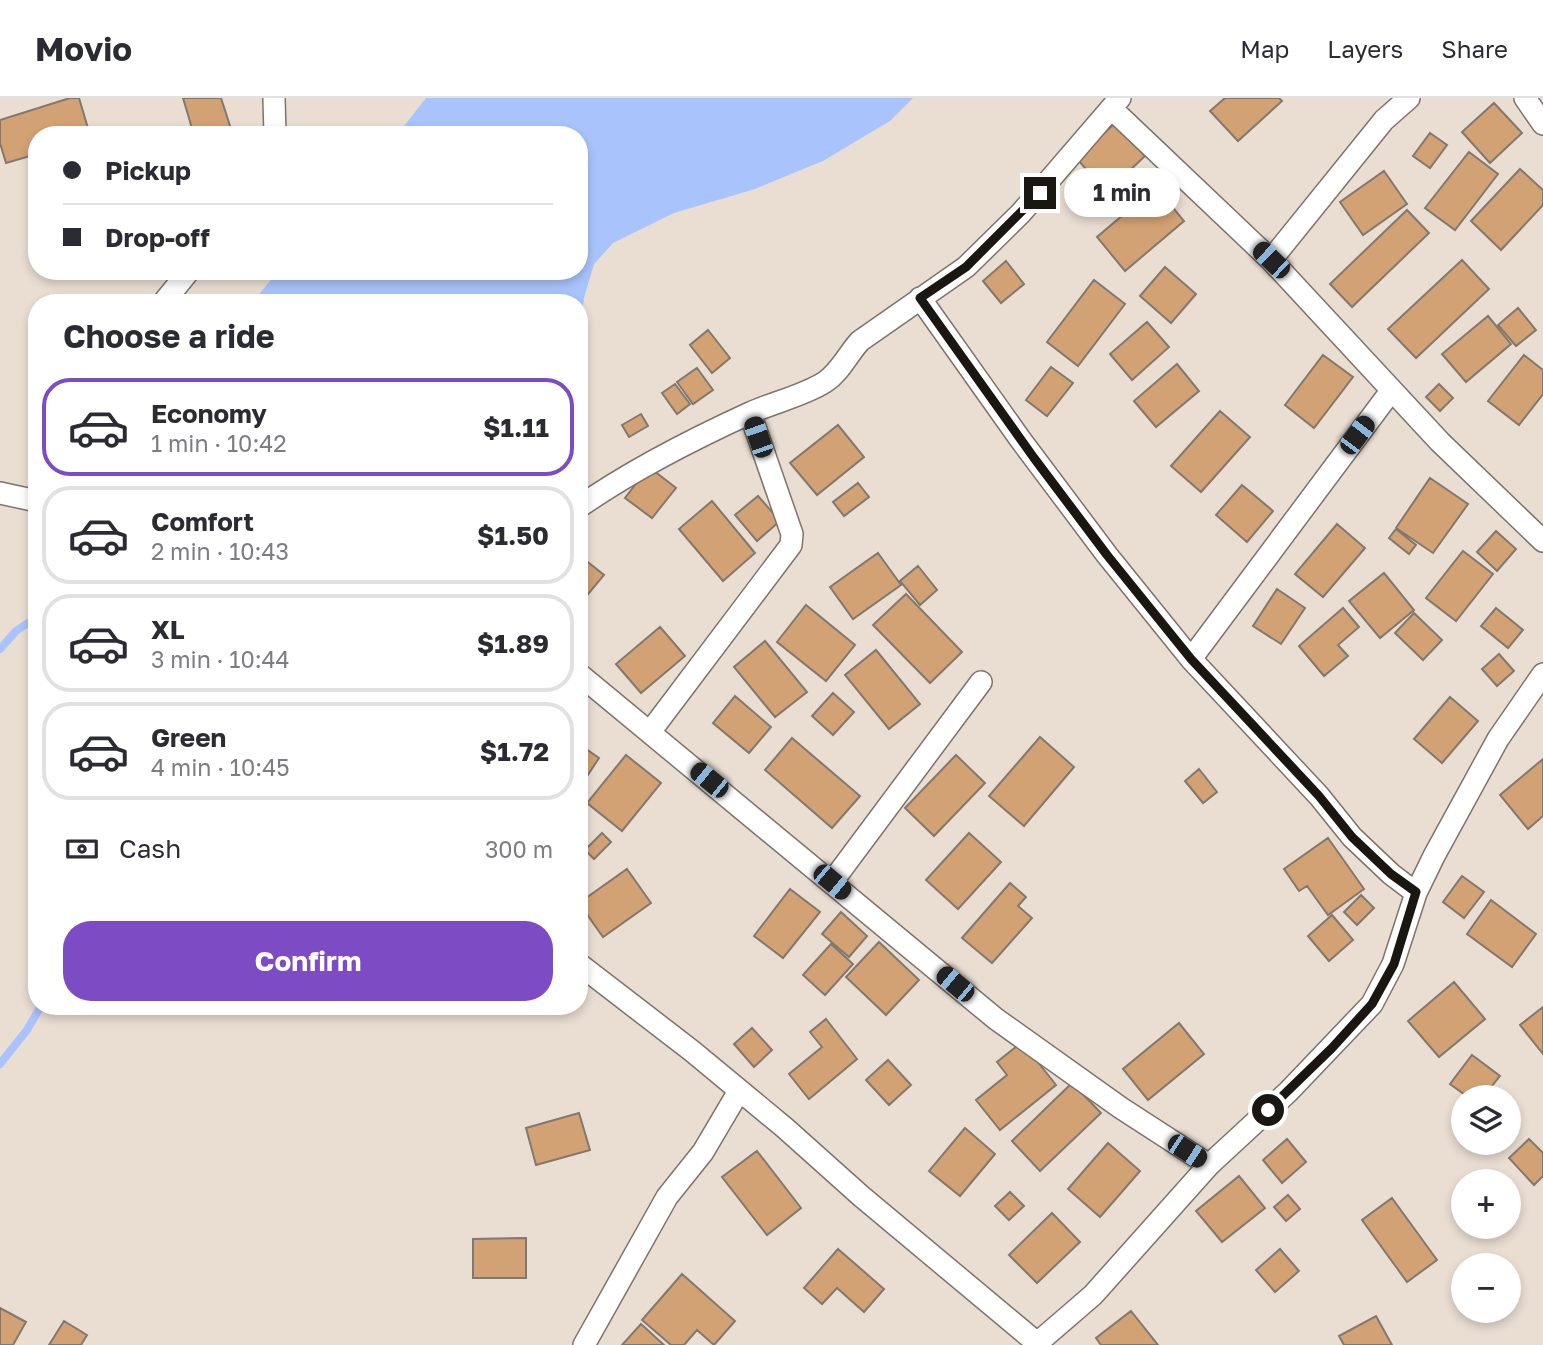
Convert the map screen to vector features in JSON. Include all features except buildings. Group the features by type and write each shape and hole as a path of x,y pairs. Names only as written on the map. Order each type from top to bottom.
{"street":[{"path":"274,98 275,126"},
{"path":"1271,260 1384,120 1409,98"},
{"path":"1525,98 1543,124"},
{"path":"588,501 644,467 750,413 824,382 837,371 860,341 966,267 1021,214 1117,104 1271,260 1391,391 1543,541"},
{"path":"170,294 182,280"},
{"path":"920,298 1028,450 1107,555 1191,659 1319,796 1352,837 1391,874 1416,892"},
{"path":"1191,659 1391,391"},
{"path":"650,732 791,545 792,534 750,413"},
{"path":"0,493 28,499"},
{"path":"588,971 739,1091 1036,1344 1093,1295 1209,1165 1288,1092 1372,1004 1394,964 1416,892 1498,739 1543,674"},
{"path":"588,681 996,1019 1121,1108 1209,1165"},
{"path":"832,882 981,682"},
{"path":"584,1345 667,1197 703,1152 739,1091"}],"water":[{"path":"426,98 913,98 890,121 823,161 755,189 674,213 613,243 594,264 585,294 259,294 271,280 588,280 588,126 404,126"}],"waterway":[{"path":"0,649 16,631 28,623"},
{"path":"0,1064 36,1015"}],"route":[{"path":"1040,193 966,267 920,298 1034,458 1107,555 1191,659 1319,796 1352,837 1391,874 1416,892 1394,964 1372,1004 1332,1048 1268,1110"}]}
